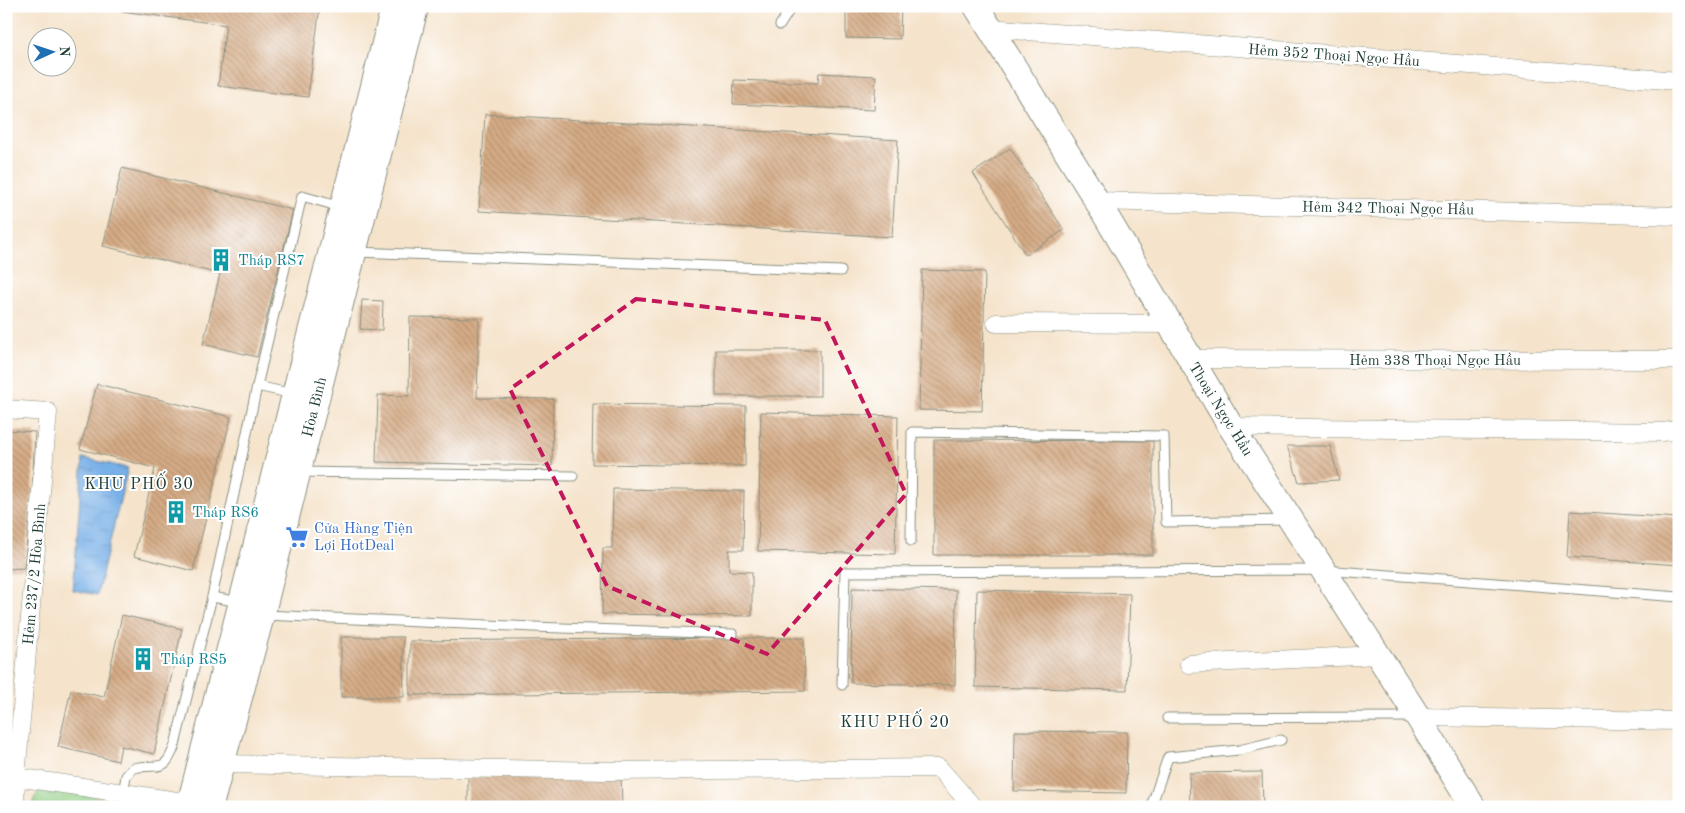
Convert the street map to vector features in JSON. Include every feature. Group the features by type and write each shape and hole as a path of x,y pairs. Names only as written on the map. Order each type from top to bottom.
{"main road":[{"name":"Hòa Bình","path":"197,806 252,608 297,472 353,252 353,210 394,6"},
{"name":"Hòa Bình","path":"197,806 221,764 294,394 416,6"},
{"name":"Thoại Ngọc Hầu","path":"976,6 1097,201 1231,426 1418,717 1473,807"}],"street":[{"name":"Hẻm 352 Thoại Ngọc Hầu","path":"989,28 1679,81"},
{"name":"Hẻm 342 Thoại Ngọc Hầu","path":"1097,201 1679,216"},
{"path":"996,323 1170,324"},
{"name":"Hẻm 338 Thoại Ngọc Hầu","path":"1191,359 1679,360"},
{"name":"Hẻm 237/2 Hòa Bình","path":"6,409 48,412 11,777"},
{"path":"1231,426 1662,432 1679,430"},
{"path":"1189,664 1378,655"},
{"path":"1418,717 1679,721"},
{"path":"221,764 607,771 939,768 973,807"},
{"path":"15,807 11,777 197,806"}],"lane":[{"path":"780,25 792,6"},
{"path":"123,794 126,776 133,768 143,765 156,767 164,765 171,757 175,745 212,597 257,386 302,196 353,210"},
{"path":"353,252 841,271"},
{"path":"257,386 294,394"},
{"path":"911,541 912,432 1164,436 1166,522 1292,520"},
{"path":"297,472 573,476"},
{"path":"842,685 845,572 1323,570 1679,597"},
{"path":"212,597 252,608 523,627 733,634"},
{"path":"1167,718 1418,717"},
{"path":"1151,807 1168,757 1239,750 1281,740"}],"highlighted area":[{"path":"636,299 825,320 906,494 767,654 607,586 510,389"}],"green space":[{"path":"47,789 164,807 33,807 34,798 39,792"}],"water":[{"path":"83,458 128,468 97,595 73,590"}],"building":[{"path":"121,6 320,6 308,97 218,86 226,25 121,11"},
{"path":"846,6 901,6 900,39 846,38"},
{"path":"819,73 876,76 874,110 733,104 734,80 818,83"},
{"path":"485,114 898,140 892,237 479,211"},
{"path":"1010,148 1064,230 1026,255 973,173"},
{"name":"Tháp RS7","path":"122,168 293,210 257,357 203,344 220,274 103,246"},
{"path":"922,270 985,272 982,411 919,410"},
{"path":"362,300 383,301 382,330 360,329"},
{"path":"410,317 479,318 477,398 553,399 552,466 376,462 378,395 409,396"},
{"path":"716,350 820,350 820,396 716,396"},
{"name":"Tháp RS6","path":"97,384 231,417 193,571 134,556 155,468 80,449"},
{"path":"593,404 746,406 745,466 592,464"},
{"path":"761,412 898,416 895,554 758,551"},
{"path":"6,430 35,432 32,492 24,568 6,569"},
{"path":"934,440 1153,441 1153,555 934,555"},
{"path":"1287,446 1330,446 1339,480 1299,482"},
{"path":"613,489 744,491 743,550 729,550 729,571 752,572 752,616 602,614 603,548 612,548"},
{"path":"1570,511 1679,518 1679,565 1567,557"},
{"path":"852,588 956,590 955,685 851,683"},
{"path":"977,590 1130,594 1127,690 975,687"},
{"name":"Tháp RS5","path":"122,615 182,629 154,754 121,746 118,761 58,747 71,690 104,697"},
{"path":"341,637 403,637 404,697 341,697"},
{"path":"804,638 805,691 410,695 410,641"},
{"path":"1015,731 1127,732 1126,793 1014,791"},
{"path":"1262,772 1263,807 1190,807 1189,773"},
{"path":"621,774 622,807 468,807 468,777"}],"place":[{"name":"Tháp RS7","path":"221,260"},
{"name":"Tháp RS6","path":"176,512"},
{"name":"Cửa Hàng Tiện Lợi HotDeal","path":"297,537"},
{"name":"Tháp RS5","path":"143,659"}],"district":[{"name":"KHU PHỐ 30","path":"139,483"},
{"name":"KHU PHỐ 20","path":"895,721"}]}
